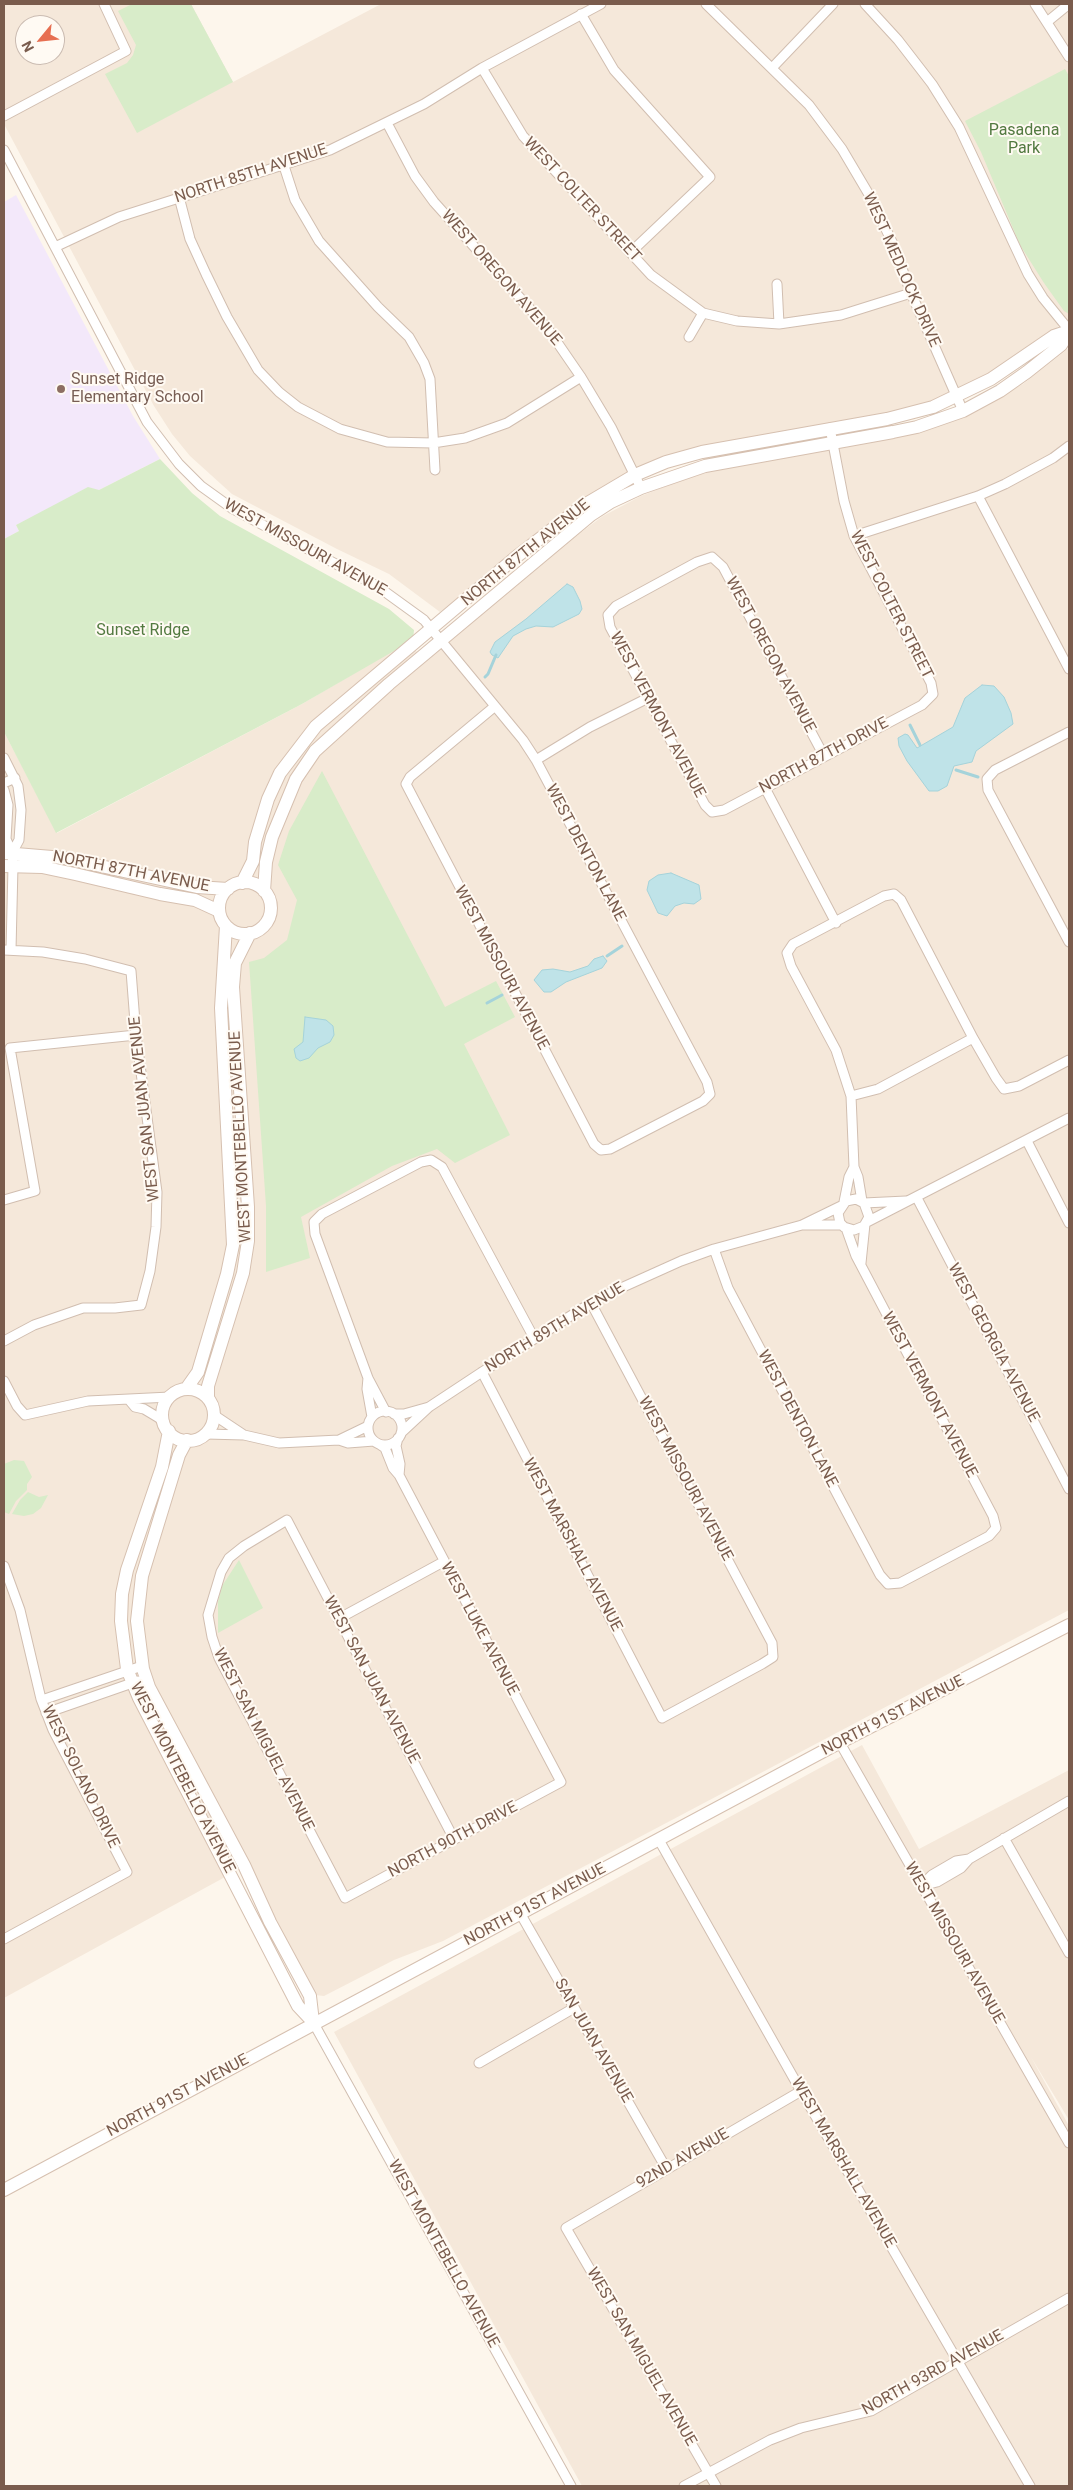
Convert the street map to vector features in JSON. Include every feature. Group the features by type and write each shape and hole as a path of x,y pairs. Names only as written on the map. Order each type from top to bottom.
{"street":[{"path":"4,116 126,51 104,4"},
{"name":"NORTH 85TH AVENUE","path":"55,247 120,217 330,150 387,123 482,68 601,4"},
{"name":"WEST MEDLOCK DRIVE","path":"706,4 809,105 842,149 871,198 893,244 911,293 963,411"},
{"path":"772,68 833,4"},
{"path":"865,4 898,40 932,84 959,127 1024,266 1043,298 1069,331"},
{"path":"1035,4 1069,57"},
{"path":"1048,22 1069,4"},
{"path":"581,14 614,70 710,177 631,252"},
{"name":"WEST COLTER STREET","path":"482,68 523,136 651,275 703,313"},
{"name":"WEST OREGON AVENUE","path":"387,123 415,176 434,202 548,329 581,377 611,427 641,488"},
{"name":"WEST MISSOURI AVENUE","path":"4,150 147,422 167,450 190,475 220,501 249,519 377,586 408,607 432,630"},
{"path":"284,166 295,200 319,241 409,337 424,362 430,379 435,470"},
{"path":"179,197 190,239 220,303 258,370 279,392 298,407 340,429 387,442 433,443 465,438 506,423 581,377"},
{"path":"777,284 779,324"},
{"path":"689,337 703,313 737,321 779,324 842,315 911,293"},
{"name":"NORTH 87TH AVENUE","path":"242,883 253,861 255,842 268,799 280,773 297,748 316,726 344,700 432,630 516,557 564,519 607,490 635,475 666,462 718,448 911,413 956,397 991,379 1054,336 1069,331"},
{"name":"NORTH 87TH AVENUE","path":"264,891 266,862 272,837 296,779 315,751 335,731 591,515 611,502 641,488 705,466 917,427 963,411 1000,392 1061,345 1069,331"},
{"name":"WEST COLTER STREET","path":"830,428 844,501 854,536 931,683 933,694"},
{"path":"854,536 978,496 1053,458 1069,446"},
{"path":"978,496 1069,669"},
{"name":"WEST OREGON AVENUE","path":"712,557 723,567 824,756"},
{"name":"WEST VERMONT AVENUE","path":"712,557 697,562 616,606 608,615 610,627 705,805 712,812"},
{"name":"WEST DENTON LANE","path":"432,630 523,740 536,760 707,1082 710,1094 703,1101 610,1149 601,1150"},
{"name":"NORTH 87TH DRIVE","path":"712,812 724,810 922,705 933,694"},
{"path":"536,760 590,728 648,698"},
{"name":"WEST MISSOURI AVENUE","path":"494,707 410,777 406,784 590,1135 601,1150"},
{"path":"1069,732 995,770 987,779 988,790 1069,942"},
{"path":"4,758 15,778 21,810 19,840 8,853"},
{"path":"4,783 15,778"},
{"path":"765,788 836,923"},
{"path":"4,790 8,806 6,839 8,853 8,950"},
{"name":"NORTH 87TH AVENUE","path":"8,853 64,858 197,887 228,889"},
{"name":"NORTH 87TH AVENUE","path":"8,866 42,867 76,874 160,894 195,900 219,911"},
{"path":"242,883 250,883 264,891 270,905 268,918 261,928 250,934 237,933 226,926 219,911 222,895 228,889 242,883"},
{"path":"861,1263 869,1212 863,1202 854,1167 851,1096 836,1050 791,966 787,953 793,944 884,896 894,894 901,900 973,1038 1004,1089 1019,1086 1069,1060"},
{"name":"WEST MONTEBELLO AVENUE","path":"186,1389 198,1372 227,1274 233,1246 221,1008 226,926"},
{"name":"WEST MONTEBELLO AVENUE","path":"208,1398 208,1386 243,1273 248,1241 247,1198 233,986 235,963 250,934"},
{"name":"WEST SAN JUAN AVENUE","path":"4,1341 34,1325 83,1308 115,1308 141,1305 150,1271 156,1227 156,1192 136,1036 131,971 85,959 8,950"},
{"path":"4,1200 35,1191 10,1048 136,1036"},
{"path":"851,1096 878,1089 973,1038"},
{"path":"854,1167 849,1177 838,1218 844,1226 854,1230 906,1201 917,1198 1069,1118"},
{"path":"1026,1141 1069,1223"},
{"path":"206,1434 244,1436 279,1444 339,1440 348,1443 390,1444 400,1435 400,1422 390,1413 368,1378 315,1234 314,1222 322,1214 412,1166 432,1160 442,1167 534,1338"},
{"name":"WEST GEORGIA AVENUE","path":"917,1198 1069,1489"},
{"path":"843,1204 851,1199 863,1202 906,1201"},
{"name":"NORTH 89TH AVENUE","path":"400,1435 429,1408 534,1338 591,1303 681,1261 714,1249 802,1226 843,1204"},
{"name":"NORTH 89TH AVENUE","path":"802,1226 844,1226"},
{"name":"WEST VERMONT AVENUE","path":"844,1226 856,1256 993,1516 996,1528"},
{"name":"WEST DENTON LANE","path":"714,1249 728,1288 880,1575 888,1584 900,1583 908,1579 988,1536 996,1528"},
{"name":"WEST MISSOURI AVENUE","path":"591,1303 772,1643 774,1657 662,1718"},
{"name":"WEST MARSHALL AVENUE","path":"482,1372 662,1718"},
{"path":"368,1378 366,1389 370,1422 368,1432 377,1443"},
{"path":"4,1381 17,1406 25,1415 88,1401 170,1397 186,1389 194,1390 208,1398 214,1414 211,1428 200,1438 187,1440 177,1438 166,1426 144,1409 135,1407 130,1400"},
{"path":"166,1426 164,1405 170,1397"},
{"name":"NORTH 89TH AVENUE","path":"390,1413 404,1414 429,1408"},
{"path":"339,1440 390,1413"},
{"path":"214,1414 244,1436"},
{"name":"WEST MONTEBELLO AVENUE","path":"166,1426 162,1467 127,1570 122,1594 121,1621 128,1671 298,2006 313,2022 571,2486"},
{"name":"WEST LUKE AVENUE","path":"399,1475 400,1464 396,1446 400,1435"},
{"name":"WEST MONTEBELLO AVENUE","path":"187,1440 179,1455 142,1576 136,1621 144,1672 310,1996 313,2022"},
{"name":"WEST LUKE AVENUE","path":"377,1443 384,1448 393,1468 399,1475 443,1562 561,1782"},
{"name":"WEST SAN JUAN AVENUE","path":"287,1520 454,1839"},
{"name":"WEST SAN MIGUEL AVENUE","path":"287,1520 244,1546 229,1558 221,1572 208,1615 212,1637 219,1658 345,1898"},
{"path":"338,1619 443,1562"},
{"name":"WEST SOLANO DRIVE","path":"4,1566 20,1610 42,1700 53,1730 127,1872 4,1937"},
{"name":"NORTH 91ST AVENUE","path":"4,2190 313,2022 840,1743 1069,1625"},
{"path":"42,1700 128,1671 144,1672"},
{"path":"46,1712 133,1683 144,1672"},
{"name":"WEST MISSOURI AVENUE","path":"840,1743 1069,2144"},
{"name":"NORTH 90TH DRIVE","path":"345,1898 561,1782"},
{"path":"921,1886 937,1882 961,1868 968,1859 1069,1801"},
{"path":"1004,1838 1069,1953"},
{"name":"WEST MARSHALL AVENUE","path":"659,1840 801,2091 1030,2486"},
{"name":"SAN JUAN AVENUE","path":"520,1913 666,2168"},
{"path":"479,2063 574,2008"},
{"name":"92ND AVENUE","path":"566,2228 801,2091"},
{"name":"WEST SAN MIGUEL AVENUE","path":"566,2228 716,2486"},
{"name":"NORTH 93RD AVENUE","path":"684,2486 770,2440 793,2431 871,2411 1069,2298"}],"shaded area":[{"path":"4,4 191,4 233,82 381,4 1069,4 1069,319 993,374 937,402 648,466 440,612 389,574 232,494 190,456 172,434 154,406 4,124"},
{"name":"Sunset Ridge Elementary School","path":"16,195 133,416 160,459 99,490 16,525 19,531 4,539 4,202"},
{"path":"1069,348 1069,1610 443,1941 394,1960 324,1996 315,1995 247,1865 4,1998 4,732 57,833 302,704 407,642 425,660 572,539 603,516 641,496 687,478 716,470 968,415 1023,384"},
{"path":"862,1745 919,1849 1069,1770 1069,2120 1031,2057 1069,2126 1069,2486 582,2486 334,2032"}],"green space":[{"path":"132,4 191,4 233,82 137,133 105,74 127,63 133,55 136,45 118,11"},
{"name":"Pasadena Park","path":"1065,69 1069,76 1069,314 1064,311 1044,283 1020,245 981,152 965,121"},
{"name":"Sunset Ridge","path":"160,459 192,493 220,516 389,609 414,630 413,640 302,704 56,833 4,732 4,539 19,531 16,525 88,487 99,490"},
{"path":"322,771 445,1007 496,981 515,1017 464,1044 510,1135 455,1163 437,1149 392,1166 301,1217 310,1258 266,1272 266,1206 249,962 264,958 287,940 297,900 278,865 289,831"},
{"path":"14,1460 24,1461 32,1477 27,1484 27,1490 16,1501 9,1514 4,1512 4,1464"},
{"path":"28,1492 39,1497 48,1495 41,1508 33,1514 24,1516 12,1514 20,1500"},
{"path":"239,1560 263,1608 218,1633 218,1602 222,1586"}],"water":[{"path":"567,584 573,587 580,601 582,609 579,614 553,627 536,626 526,629 513,636 498,658 492,655 490,652 495,642 526,619"},
{"path":"982,685 994,686 1004,697 1011,713 1013,724 976,751 972,762 954,766 947,786 938,791 929,791 907,761 899,746 898,738 905,734 908,735 917,748 953,727 965,698"},
{"path":"671,873 699,885 701,899 694,904 684,903 675,906 667,916 658,913 647,890 649,881 658,875"},
{"path":"603,956 607,961 602,968 566,982 551,992 544,992 534,980 542,970 553,969 570,972 588,966 594,959"},
{"path":"305,1017 326,1020 333,1026 334,1035 330,1042 318,1048 309,1058 300,1061 296,1058 294,1049 303,1042"}],"waterway":[{"path":"485,677 496,655"},
{"path":"910,725 920,745"},
{"path":"956,770 978,777"},
{"path":"607,956 622,946"},
{"path":"487,1003 502,995"}],"place":[{"name":"Sunset Ridge Elementary School","path":"61,389"}]}
